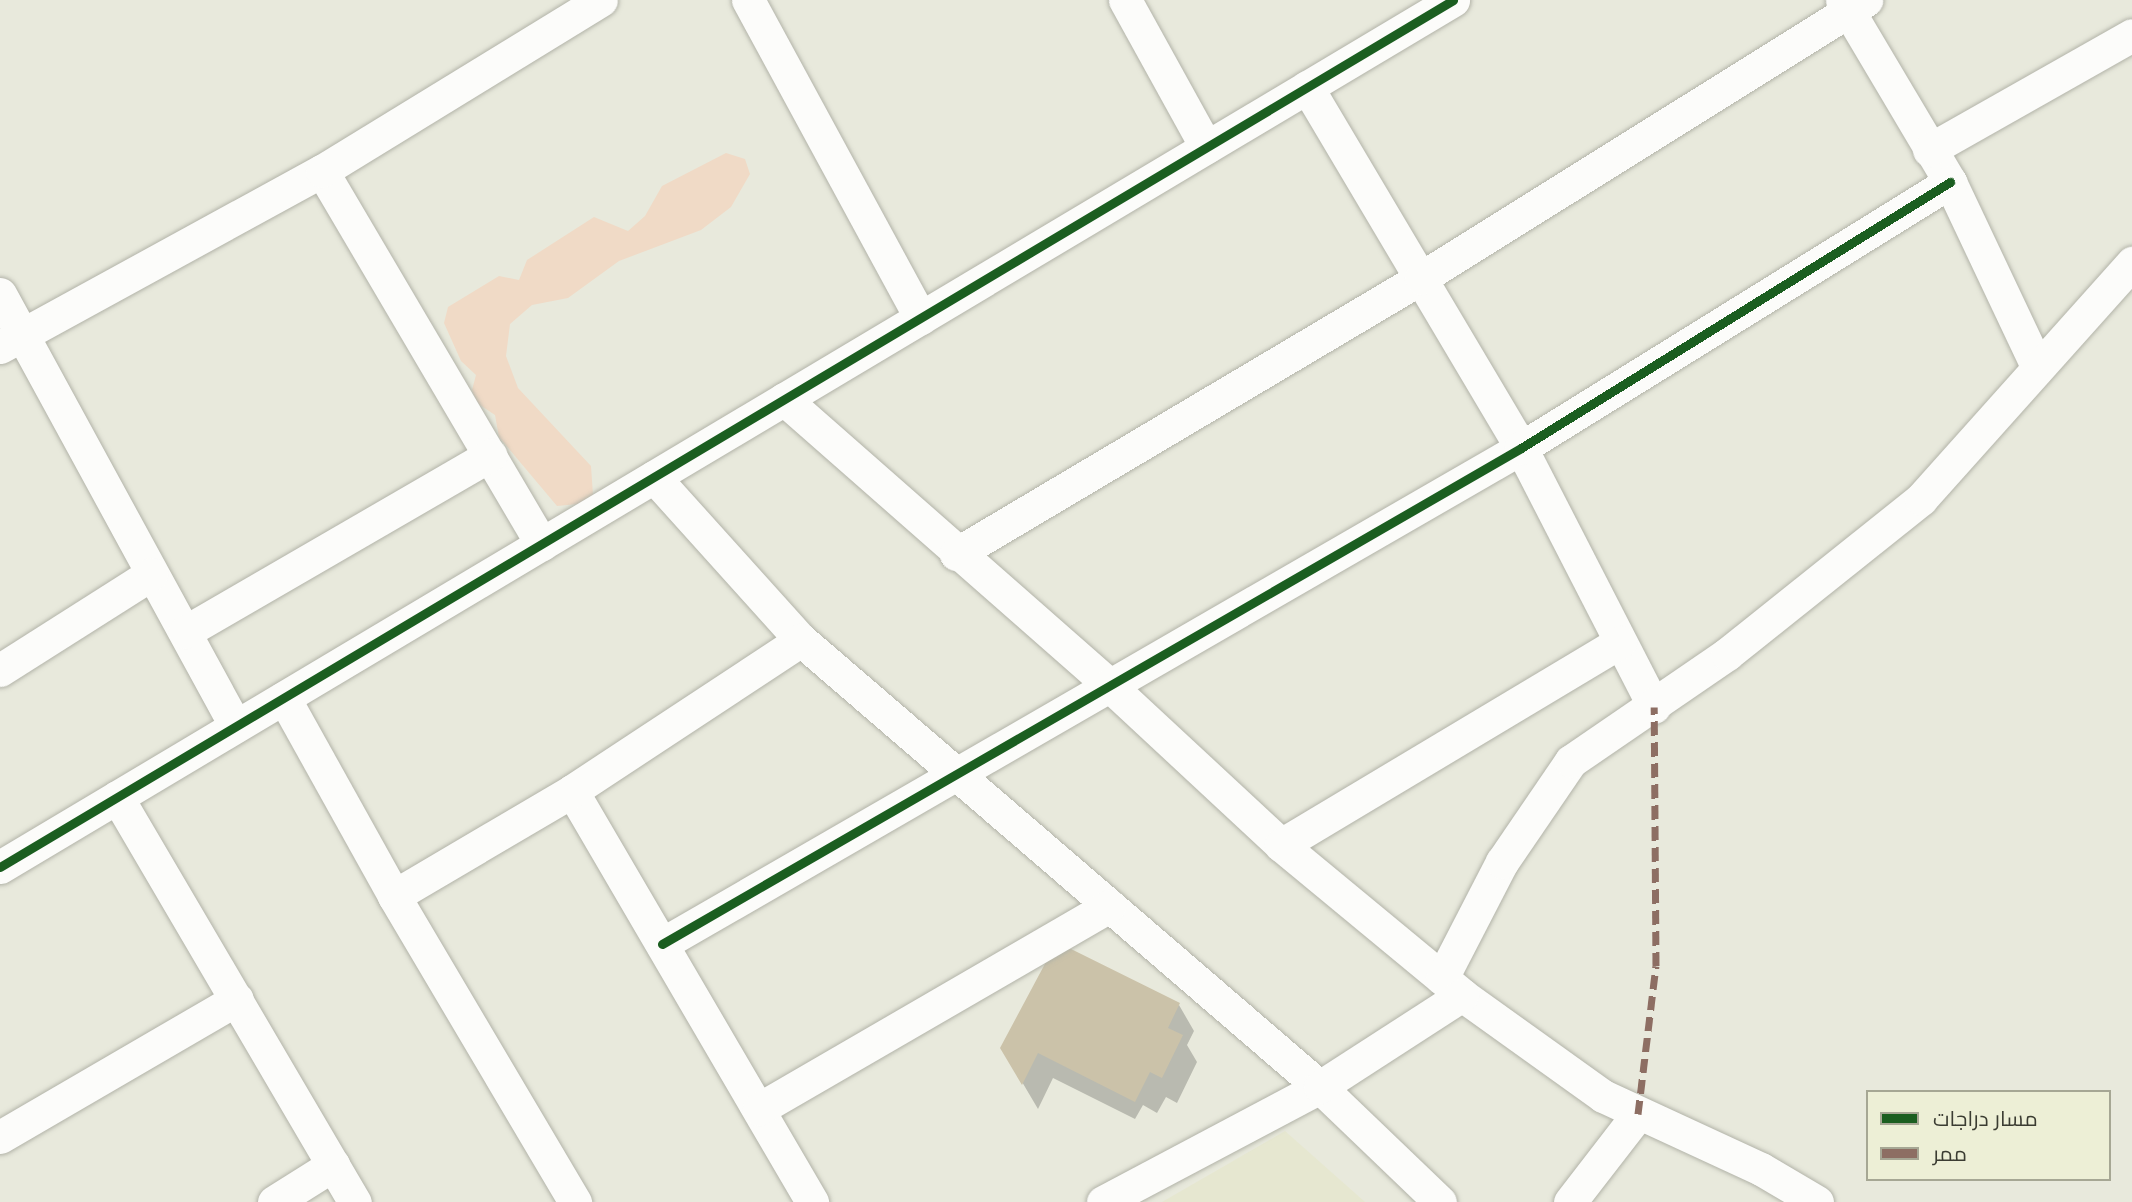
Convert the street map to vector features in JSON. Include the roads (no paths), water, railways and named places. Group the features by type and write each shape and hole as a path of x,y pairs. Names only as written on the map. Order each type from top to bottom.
{"street":[{"path":"11,340 322,171 601,0"},
{"path":"748,0 921,318"},
{"path":"1125,0 1206,147"},
{"path":"0,867 1453,0"},
{"path":"956,554 1422,278 1852,4 1929,150 1950,182 2037,366"},
{"path":"1929,150 2132,35"},
{"path":"1307,87 1521,449 1654,707"},
{"path":"322,171 542,544"},
{"path":"662,944 959,776 1109,685 1521,449 1950,182"},
{"path":"1103,1202 1320,1087 1452,987 1502,862 1571,761 1654,707 1921,499 2037,366 2132,263"},
{"path":"0,294 11,340 185,632 236,726"},
{"path":"785,399 956,554 1109,685 1280,845 1452,987 1603,1096 1761,1169 1814,1201"},
{"path":"185,632 490,455"},
{"path":"654,477 801,640 1320,1087 1440,1202"},
{"path":"0,670 151,574"},
{"path":"394,896 572,791 801,640"},
{"path":"1280,845 1620,642"},
{"path":"284,698 394,896 575,1202"},
{"path":"572,791 812,1202"},
{"path":"117,797 355,1202"},
{"path":"759,1109 1109,906"},
{"path":"0,1137 237,999"},
{"path":"1570,1202 1638,1114"},
{"path":"274,1202 333,1166"}]}
